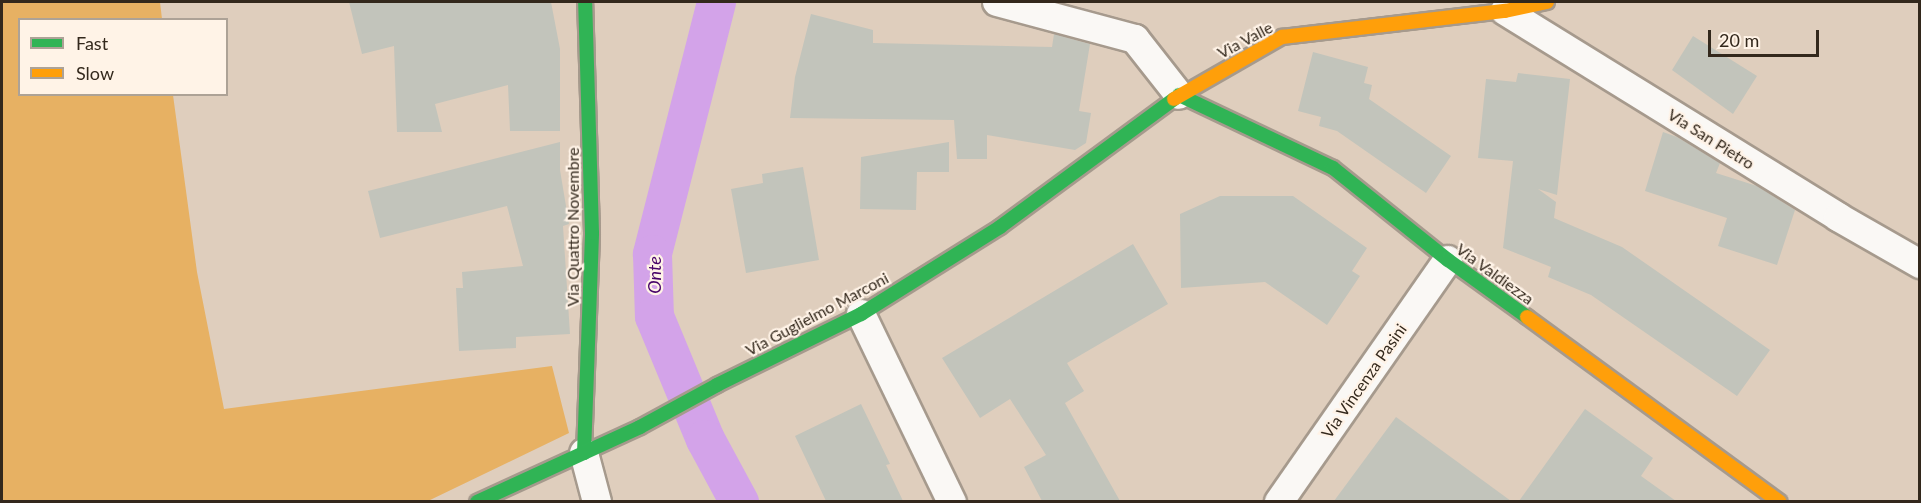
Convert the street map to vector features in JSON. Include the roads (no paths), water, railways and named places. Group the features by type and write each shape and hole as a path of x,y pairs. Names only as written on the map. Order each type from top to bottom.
{"main road":[{"name":"Via Quattro Novembre","path":"584,453 592,233 585,2"},
{"name":"Via Valle","path":"1179,95 1282,37 1504,11 1547,2"},
{"name":"Via Guglielmo Marconi","path":"477,501 640,427 717,385 861,314 1009,221 1179,95"},
{"name":"Via Valdiezza","path":"1179,95 1333,168 1448,260 1780,501"}],"street":[{"path":"997,2 1135,39 1179,95"},
{"name":"Via San Pietro","path":"1504,11 1838,217 1920,264"},
{"name":"Via Vincenza Pasini","path":"1280,501 1448,260"},
{"path":"861,314 952,501"},
{"path":"584,453 597,501"}],"waterway":[{"name":"Onte","path":"716,2 652,254 654,316 705,439 739,502"}]}
